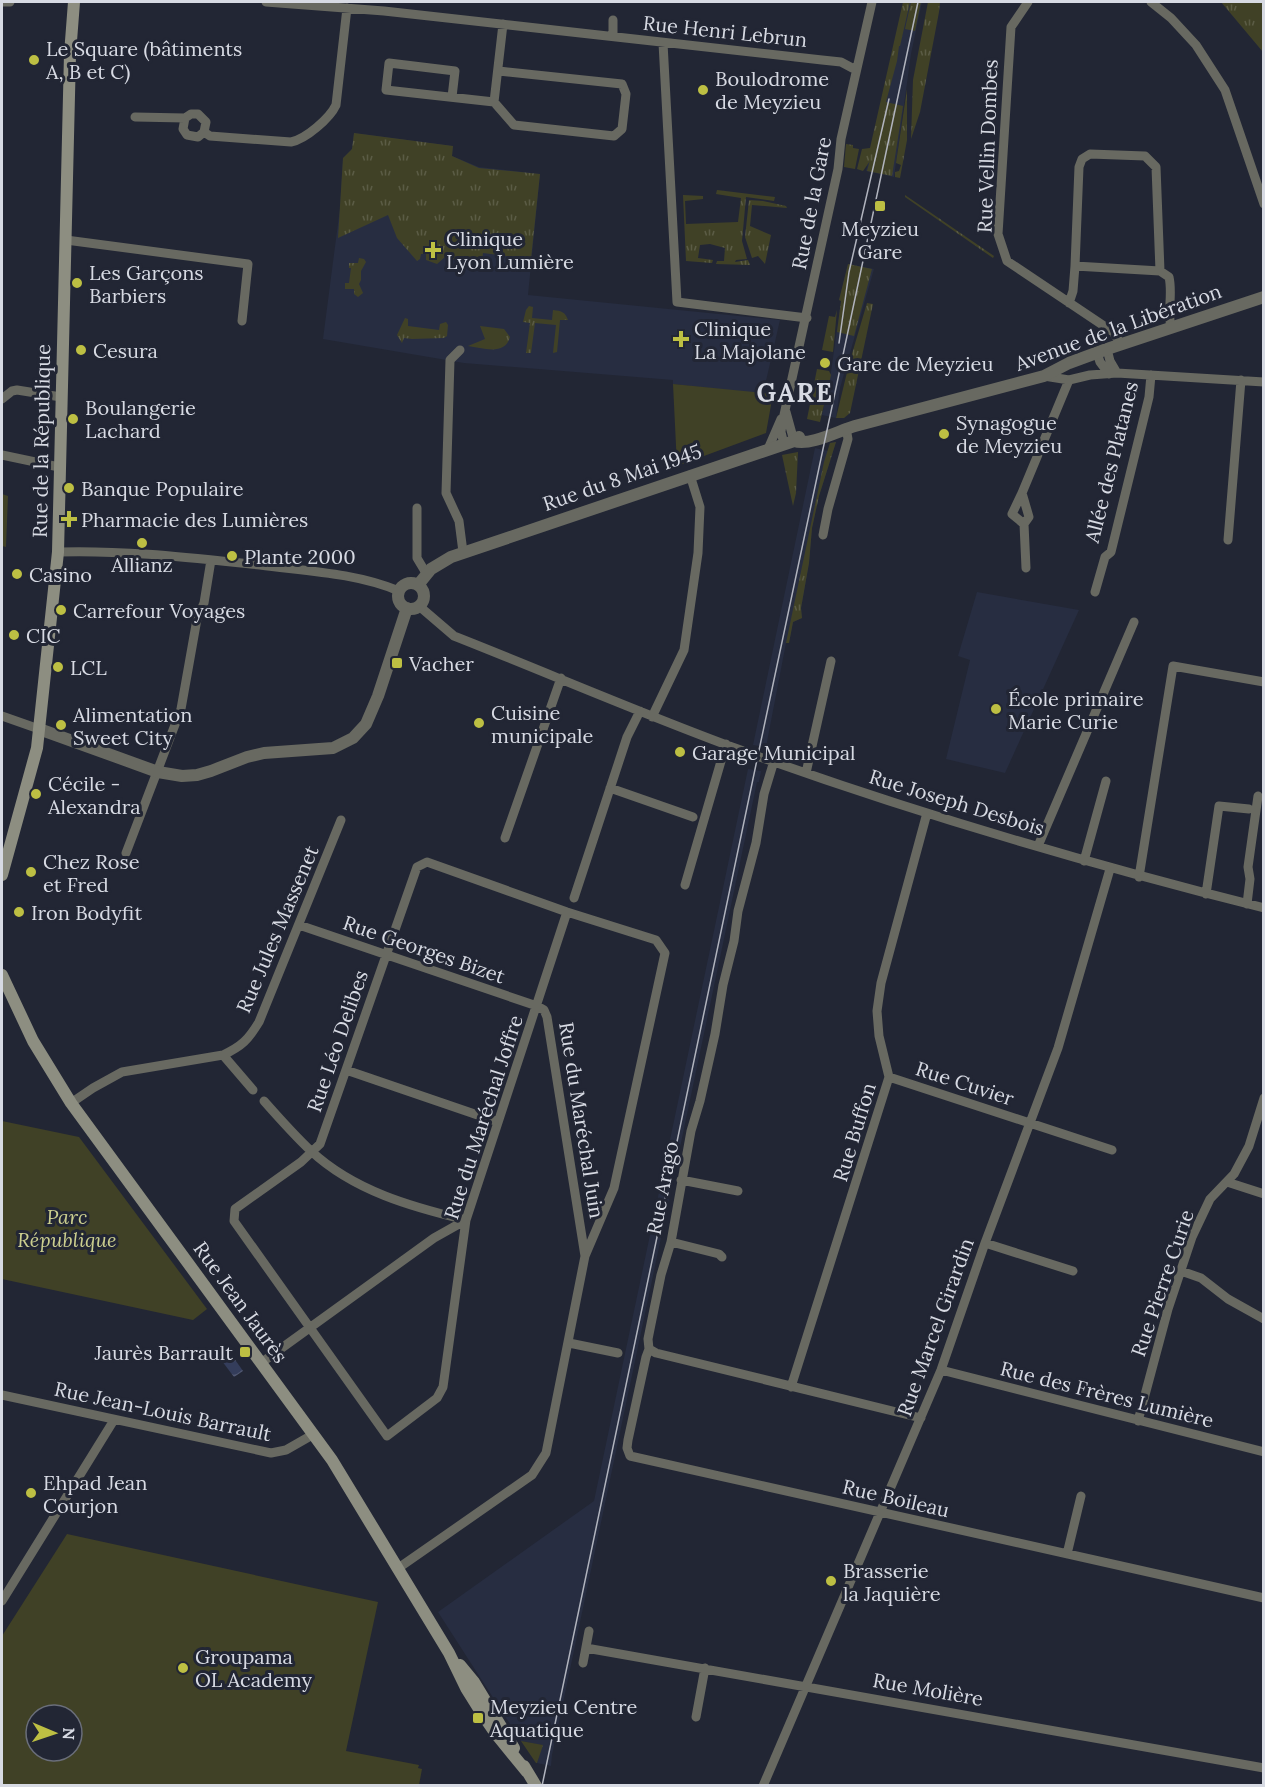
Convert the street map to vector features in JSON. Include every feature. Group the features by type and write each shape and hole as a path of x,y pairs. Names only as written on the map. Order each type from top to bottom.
{"main road":[{"name":"Rue de la République","path":"2,875 37,748 58,552 58,467 70,54 74,2"},
{"name":"Rue Jean Jaurès","path":"2,975 33,1041 71,1103 154,1213 332,1460 449,1653 479,1689 536,1785"}],"street":[{"path":"2,2 10,2"},
{"name":"Rue Henri Lebrun","path":"266,2 503,24 841,62 856,70"},
{"name":"Rue de la Gare","path":"789,442 786,412 838,169 841,139 872,2"},
{"name":"Rue Vellin Dombes","path":"1028,2 1011,27 998,234 1007,261 1113,332 1121,344"},
{"path":"1151,2 1171,18 1196,45 1225,90 1263,204"},
{"path":"204,132 210,136 291,142 298,140 328,118 336,105 347,8"},
{"path":"613,20 613,36"},
{"path":"494,102 503,24"},
{"path":"659,42 677,302 807,318"},
{"path":"452,97 455,71 389,63 386,90 494,102 514,125 614,136 622,129 626,94 622,84 499,71"},
{"path":"135,117 185,118 194,114 201,116 206,122 204,132 198,137 187,135 182,126 185,118"},
{"path":"1069,303 1073,291 1075,266 1079,167 1082,159 1090,154 1145,156 1156,167 1160,271"},
{"path":"66,240 248,264 242,321"},
{"path":"1075,266 1160,271 1169,277 1171,286 1169,319 1171,327"},
{"name":"Avenue de la Libération","path":"846,428 1044,376 1069,363 1121,344 1263,297"},
{"path":"460,350 450,360 446,493 459,521 463,552"},
{"path":"1102,351 1100,362 1113,374"},
{"path":"1044,376 1069,380 1090,375 1151,375 1263,382"},
{"name":"Allée des Platanes","path":"1095,591 1104,556 1111,552 1149,397 1151,375"},
{"path":"1024,524 1012,514 1069,380"},
{"path":"1228,540 1241,380"},
{"path":"2,399 17,390 61,397"},
{"name":"Rue de la Gare","path":"768,449 775,430 786,412"},
{"name":"Rue du 8 Mai 1945","path":"418,585 426,573 440,562 463,552 789,442 801,435 837,427 846,428"},
{"path":"823,535 848,440 846,428"},
{"path":"2,455 58,467"},
{"path":"652,717 684,650 698,553 700,507 690,475"},
{"path":"1022,494 1029,517 1024,524 1026,568"},
{"path":"417,508 417,558 426,573"},
{"path":"58,552 131,552 211,560 346,577 399,591"},
{"path":"126,853 181,709 197,619 204,603 211,560"},
{"path":"2,716 158,772 176,776 197,775 264,753 281,750 318,751 344,744 366,724 413,607 424,595 418,585 409,583 399,591 399,600 413,607"},
{"name":"Rue Joseph Desbois","path":"413,607 454,636 652,717 806,773 1110,869 1263,908"},
{"path":"1038,846 1134,622"},
{"path":"806,773 831,661"},
{"path":"1139,877 1173,666 1263,682"},
{"path":"505,838 561,678"},
{"path":"574,898 627,737 640,711"},
{"path":"685,885 726,744"},
{"name":"Rue Arago","path":"650,1349 648,1339 651,1324 661,1275 671,1242 681,1180 715,1034 744,881 756,843 764,794 774,761"},
{"path":"1084,861 1106,781"},
{"path":"610,788 693,817"},
{"path":"1246,904 1250,879 1248,867 1258,796"},
{"path":"1206,894 1219,806 1249,809"},
{"name":"Rue Buffon","path":"791,1387 890,1077 879,1036 876,1011 881,983 927,813"},
{"name":"Rue Jules Massenet","path":"71,1103 122,1072 223,1055 250,1038 259,1022 341,820"},
{"name":"Rue Léo Delibes","path":"310,1326 234,1221 235,1209 320,1144 417,867 427,862 567,912 656,940 665,953 614,1188 585,1256"},
{"name":"Rue Marcel Girardin","path":"763,1785 941,1370 985,1243 1058,1048 1110,869"},
{"name":"Rue du Maréchal Juin","path":"397,1569 532,1475 546,1453 585,1256 547,1017 544,1010 537,1006 567,912"},
{"name":"Rue Georges Bizet","path":"299,925 537,1006"},
{"name":"Rue du Maréchal Joffre","path":"310,1326 387,1436 437,1398 443,1387 466,1220 537,1006"},
{"path":"223,1055 254,1090"},
{"path":"346,1070 498,1122"},
{"name":"Rue Cuvier","path":"890,1077 1112,1150"},
{"name":"Rue Pierre Curie","path":"1138,1421 1168,1309 1192,1237 1210,1199 1234,1174 1249,1146 1263,1098"},
{"path":"264,1101 312,1152 346,1177 401,1203 466,1220"},
{"path":"681,1180 738,1191"},
{"path":"1227,1182 1263,1194"},
{"path":"261,1363 434,1238 466,1220"},
{"path":"671,1242 719,1254 722,1257"},
{"path":"985,1243 1073,1271"},
{"path":"1181,1271 1202,1278 1228,1299 1263,1319"},
{"path":"569,1343 618,1353"},
{"path":"650,1349 656,1353 921,1418"},
{"name":"Rue Boileau","path":"650,1349 646,1357 628,1440 627,1448 630,1456 1263,1598"},
{"name":"Rue des Frères Lumière","path":"941,1370 1263,1452"},
{"name":"Rue Jean-Louis Barrault","path":"2,1395 271,1453 279,1453 294,1447 314,1434"},
{"path":"2,1601 114,1420"},
{"path":"1067,1554 1081,1496"},
{"path":"583,1663 589,1631"},
{"name":"Rue Molière","path":"586,1648 1263,1768"},
{"path":"696,1717 705,1668"}],"shaded area":[{"path":"909,2 922,2 911,54 894,177 866,171"},
{"name":"Clinique Lyon Lumière","path":"354,133 453,146 452,156 479,167 540,174 528,295 780,320 763,394 673,384 673,380 464,363 323,339 340,208 343,158 352,149"},
{"path":"848,264 874,269 840,388 836,418 822,415 831,372 841,301 839,300"},
{"path":"836,442 819,496 812,528 801,608 802,618 793,622 789,643 786,643 766,747 753,745 815,448 828,451 830,443"},
{"name":"École primaire Marie Curie","path":"977,592 1079,610 1005,773 946,759 970,660 958,656"},
{"path":"748,769 761,771 759,782 757,782 551,1766 537,1763 542,1745 521,1741 438,1612 594,1501"}],"green space":[{"path":"903,2 910,2 897,61 870,161 863,171 857,169 862,149 870,148"},
{"path":"911,2 921,2 915,31 905,29"},
{"path":"928,2 940,2 939,12 920,112 911,139 913,80"},
{"path":"1221,2 1263,2 1263,52"},
{"path":"907,89 907,140 900,178 895,177 895,172 899,171 901,165 896,163"},
{"path":"886,102 903,106 892,176 867,171"},
{"path":"354,133 453,146 452,156 479,168 540,174 531,259 483,253 481,270 478,269 475,261 468,258 457,262 451,257 445,257 437,264 426,260 426,254 421,254 417,261 397,238 388,215 338,238 343,158 352,149"},
{"path":"846,144 859,149 855,169 844,167"},
{"path":"717,190 775,197 774,201 746,197 742,241 747,259 735,262 748,260 750,265 716,264 717,261 724,261 725,248 710,244 700,245 698,258 713,260 712,263 686,261 683,195 703,196 703,199 685,201 686,224 738,222 741,198 716,194"},
{"path":"905,195 994,256 993,258 905,197"},
{"path":"749,200 763,201 787,208 752,205 750,226 771,235 765,264 758,256 752,258 745,237"},
{"path":"359,258 366,262 361,271 359,284 363,293 358,297 354,294 354,289 345,289 345,283 349,283 351,268 349,268 349,263 358,263"},
{"path":"848,264 872,269 854,336 837,332 841,301 839,300"},
{"path":"867,303 873,304 850,413 844,418 836,418 849,364"},
{"path":"529,306 533,307 532,318 552,320 553,310 561,311 566,315 568,320 560,320 557,352 553,353 556,325 535,323 531,353 526,353 530,323 523,322"},
{"path":"837,310 833,352 822,350 829,316 835,317"},
{"path":"405,318 408,319 408,326 439,330 440,324 446,322 447,336 444,338 404,338 402,343 397,335"},
{"path":"480,326 504,329 510,337 503,347 498,349 468,346 485,339"},
{"path":"817,369 829,371 831,375 820,422 807,419"},
{"path":"673,384 773,394 766,433 677,466"},
{"path":"836,442 819,496 812,528 801,608 802,618 793,622 789,643 786,643 824,462 830,443"},
{"path":"798,452 796,493 793,506 782,455"},
{"path":"2,494 8,496 6,547 2,546"},
{"name":"Parc République","path":"2,1121 79,1137 207,1309 193,1320 2,1279"},
{"name":"Groupama OL Academy","path":"67,1534 378,1602 346,1751 419,1765 418,1768 422,1769 419,1785 2,1785 2,1636"},
{"path":"521,1741 543,1745 537,1763 536,1763"}],"water":[{"path":"231,1354 243,1371 234,1377 222,1361"}],"tram line":[{"path":"542,1786 918,2"},
{"path":"839,343 849,272 889,99"}],"place":[{"name":"Le Square (bâtiments A, B et C)","path":"34,60"},
{"name":"Boulodrome de Meyzieu","path":"703,90"},
{"name":"Meyzieu Gare","path":"880,206"},
{"name":"Clinique Lyon Lumière","path":"433,250"},
{"name":"Les Garçons Barbiers","path":"77,283"},
{"name":"Clinique La Majolane","path":"681,339"},
{"name":"Cesura","path":"81,350"},
{"name":"Gare de Meyzieu","path":"825,363"},
{"name":"Boulangerie Lachard","path":"73,419"},
{"name":"Synagogue de Meyzieu","path":"944,434"},
{"name":"Banque Populaire","path":"69,488"},
{"name":"Pharmacie des Lumières","path":"69,519"},
{"name":"Allianz","path":"142,543"},
{"name":"Plante 2000","path":"232,556"},
{"name":"Casino","path":"17,574"},
{"name":"Carrefour Voyages","path":"61,610"},
{"name":"CIC","path":"14,635"},
{"name":"Vacher","path":"397,663"},
{"name":"LCL","path":"58,667"},
{"name":"École primaire Marie Curie","path":"996,709"},
{"name":"Cuisine municipale","path":"479,723"},
{"name":"Alimentation Sweet City","path":"61,725"},
{"name":"Garage Municipal","path":"680,752"},
{"name":"Cécile - Alexandra","path":"36,794"},
{"name":"Chez Rose et Fred","path":"31,872"},
{"name":"Iron Bodyfit","path":"19,912"},
{"name":"Jaurès Barrault","path":"245,1352"},
{"name":"Ehpad Jean Courjon","path":"31,1493"},
{"name":"Brasserie la Jaquière","path":"831,1581"},
{"name":"Groupama OL Academy","path":"183,1668"},
{"name":"Meyzieu Centre Aquatique","path":"478,1718"}],"district":[{"name":"GARE","path":"795,392"}]}
